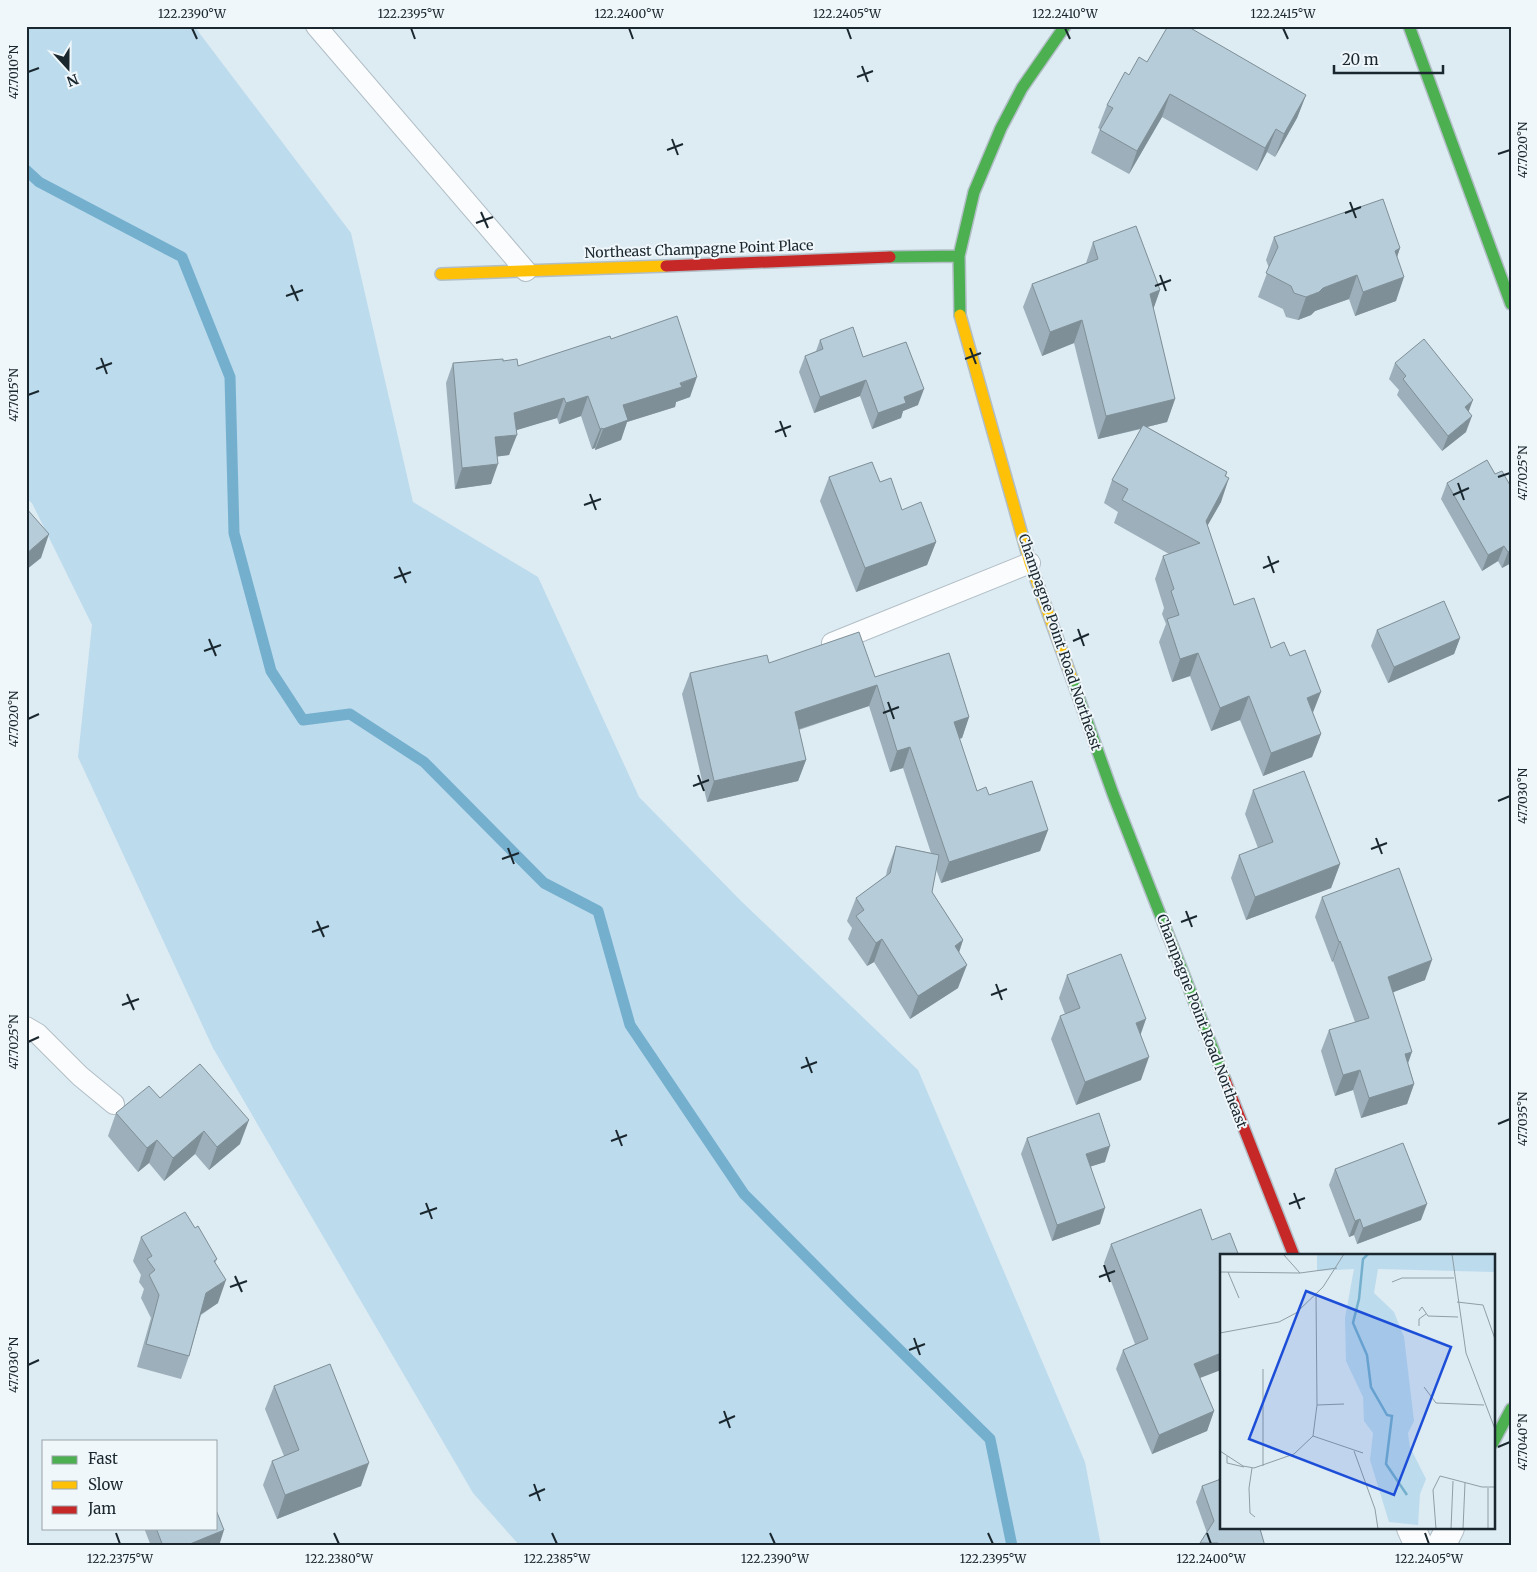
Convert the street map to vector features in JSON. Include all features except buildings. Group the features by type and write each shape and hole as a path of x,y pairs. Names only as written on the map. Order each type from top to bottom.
{"street":[{"name":"Champagne Point Road Northeast","path":"1065,26 1022,88 1001,128 974,192 959,256 960,315 1030,563 1113,794 1293,1254"},
{"path":"1408,26 1511,304"},
{"name":"Northeast Champagne Point Place","path":"441,274 959,256"},
{"path":"1494,1441 1511,1409"},
{"path":"1412,1530 1419,1546"},
{"path":"1441,1546 1449,1530"}],"lane":[{"path":"316,26 526,271"},
{"path":"817,649 1030,563"},
{"path":"26,1027 38,1034 80,1076 114,1104"}],"shaded area":[{"path":"26,26 194,26 351,233 413,502 538,577 639,797 741,901 918,1070 1085,1462 1101,1546 520,1546 473,1493 213,1048 78,757 92,625 32,503 26,498"}],"waterway":[{"path":"26,170 39,182 182,257 230,377 234,533 271,671 303,720 350,714 424,762 544,883 598,911 630,1025 744,1194 990,1439 1012,1546"}],"traffic: fast":[{"path":"960,315 959,256 974,192 1001,128 1022,88 1065,26"},
{"path":"1409,26 1511,304"},
{"path":"890,257 959,256"},
{"path":"1072,679 1113,794 1225,1080"},
{"path":"1494,1441 1511,1409"}],"traffic: slow":[{"path":"441,274 666,266"},
{"path":"960,315 1030,563 1072,679"}],"traffic: jam":[{"path":"666,266 890,257"},
{"path":"1225,1080 1293,1254"}]}
